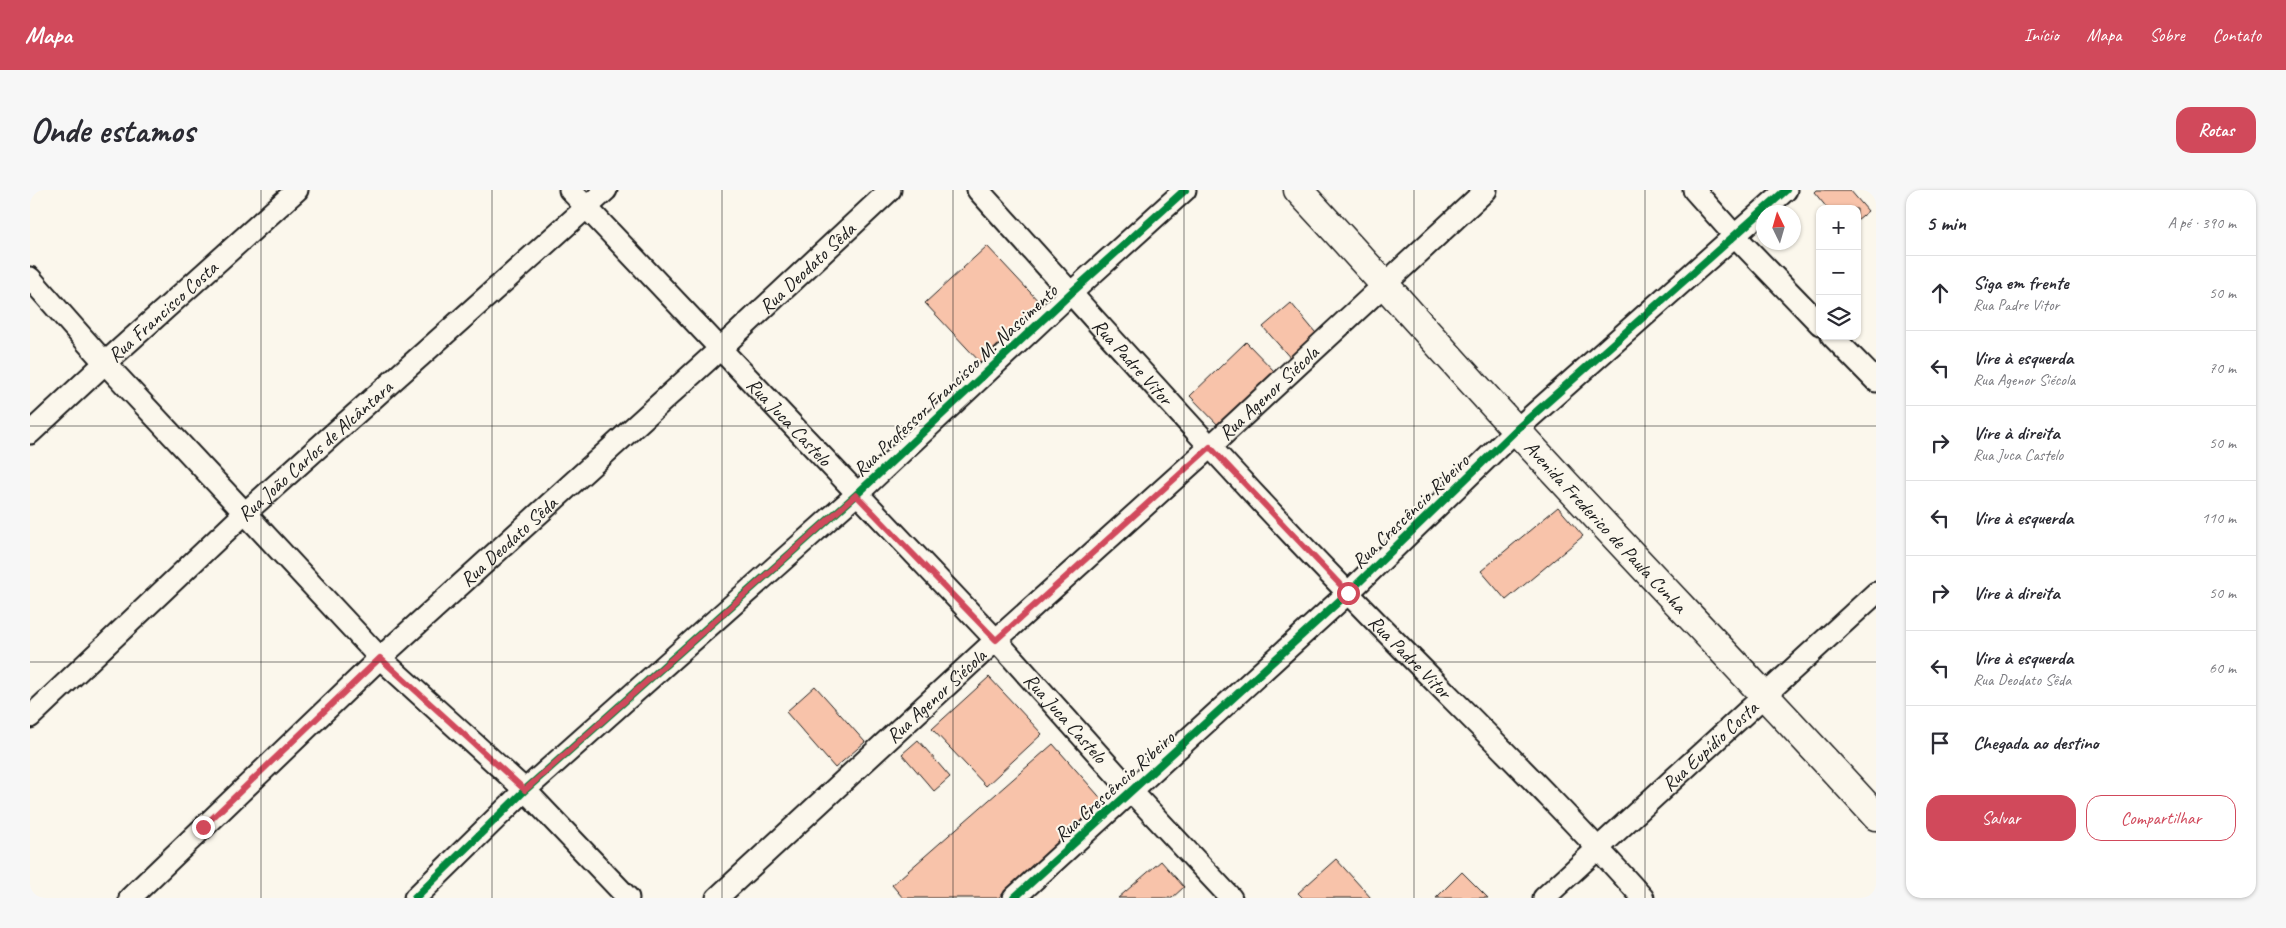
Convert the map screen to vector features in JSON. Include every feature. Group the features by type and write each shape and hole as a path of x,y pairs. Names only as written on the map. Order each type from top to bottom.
{"main road":[{"name":"Avenida Frederico de Paula Cunha","path":"1298,190 1386,284 1516,430 1767,696 1876,816"}],"street":[{"name":"Rua Francisco Costa","path":"30,433 297,190"},
{"name":"Rua Juca Castelo","path":"570,190 721,348 856,495 996,640 1132,792 1231,898"},
{"name":"Rua João Carlos de Alcântara","path":"30,716 245,513 606,190"},
{"name":"Rua Deodato Sêda","path":"130,898 380,658 721,348 890,190"},
{"name":"Rua Padre Vitor","path":"978,190 1210,447 1348,593 1598,847 1643,898"},
{"name":"Rua Professor Francisco M. Nascimento","path":"415,898 525,790 856,495 1071,293 1185,190"},
{"name":"Rua Agenor Siécola","path":"717,898 996,640 1210,447 1486,190"},
{"path":"1694,190 1735,236 1816,320"},
{"name":"Rua Crescêncio Ribeiro","path":"1014,898 1348,593 1516,430 1786,190"},
{"path":"30,278 105,363 380,658 525,790 628,898"},
{"path":"1836,340 1876,381"},
{"name":"Rua Eupídio Costa","path":"1544,898 1598,847 1767,696 1876,593"}],"building":[{"path":"1816,190 1850,190 1868,211 1861,217 1861,205 1825,205 1814,192"},
{"path":"987,246 1042,305 980,362 925,303"},
{"path":"1291,303 1320,338 1293,361 1263,327"},
{"path":"1246,342 1278,375 1221,428 1190,396"},
{"path":"1558,507 1583,536 1506,600 1481,571"},
{"path":"989,677 1042,734 986,786 932,729"},
{"path":"815,686 865,742 835,768 786,712"},
{"path":"918,740 950,777 934,791 902,754"},
{"path":"1053,744 1105,803 998,898 903,898 892,885"},
{"path":"1336,859 1371,898 1303,898 1298,893"},
{"path":"1161,861 1184,887 1172,898 1118,898"},
{"path":"1462,872 1488,898 1436,898"}],"cycle path":[{"path":"415,898 525,790 856,495 1071,293 1185,190"},
{"path":"1014,898 1348,593 1516,430 1786,190"}],"route":[{"path":"203,827 380,658 525,790 856,495 996,640 1210,447 1348,593"}]}
